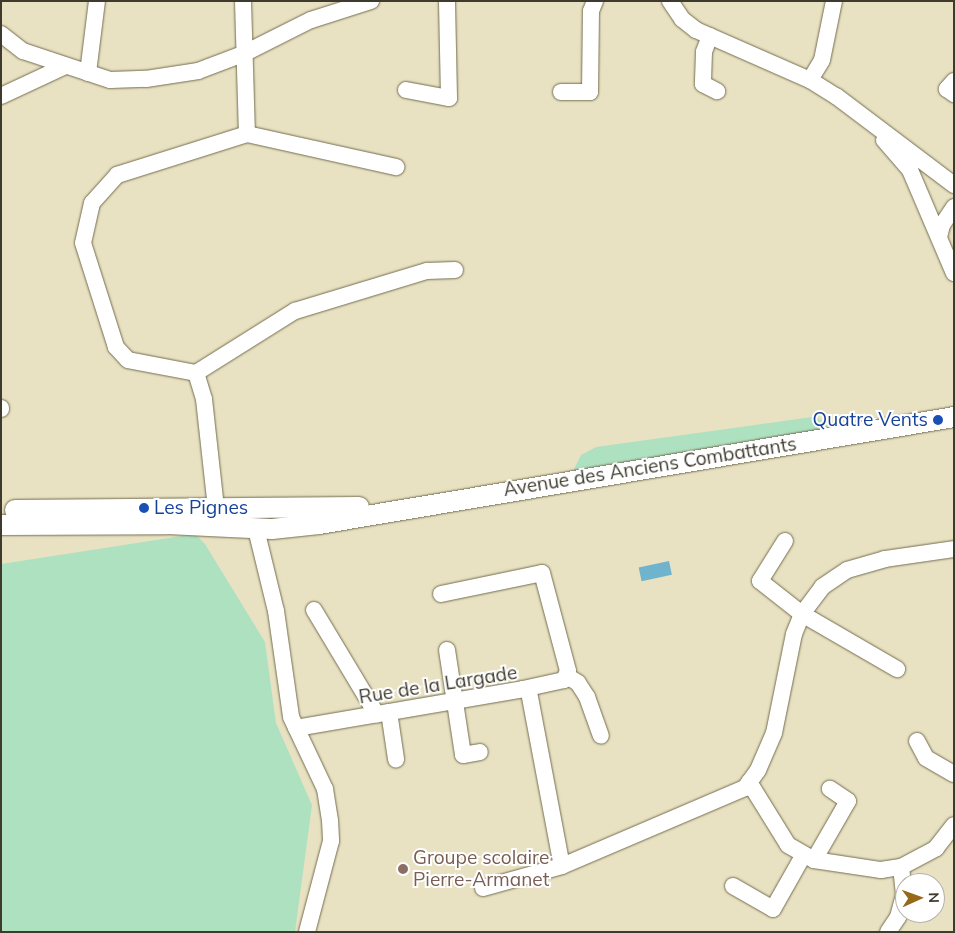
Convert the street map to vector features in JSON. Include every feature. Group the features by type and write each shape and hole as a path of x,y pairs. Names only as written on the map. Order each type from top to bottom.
{"main road":[{"name":"Avenue des Anciens Combattants","path":"1,511 214,515 264,529 369,517 436,503 954,416"},
{"name":"Avenue des Anciens Combattants","path":"1,524 214,515 274,509 436,503"},
{"path":"264,529 278,521 274,509"}],"street":[{"path":"88,73 97,1"},
{"path":"242,1 247,134"},
{"path":"1,34 23,51 110,80 146,79 198,71 244,54 311,20 371,1"},
{"path":"406,90 449,98 447,1"},
{"path":"561,92 590,92 591,11 596,1"},
{"path":"670,1 682,19 710,36 810,80 836,96 950,181"},
{"path":"810,80 822,60 834,1"},
{"path":"710,36 704,52 703,84 717,91"},
{"path":"1,96 65,66"},
{"path":"954,81 948,89 954,94"},
{"path":"836,96 895,150 922,199 954,273"},
{"path":"396,167 247,134 118,175 92,203 83,243 116,347 128,360 196,373 295,311 426,271 455,270"},
{"path":"922,199 925,176 934,174 950,181"},
{"path":"922,199 936,211 954,206"},
{"path":"939,237 942,225 954,206"},
{"path":"196,373 204,399 214,515"},
{"path":"264,529 290,717 325,789 330,820 331,842 307,932"},
{"path":"785,541 760,581 802,614 897,669"},
{"path":"483,888 562,866 745,788 774,733 785,672 802,614 822,588 847,570 885,558 954,549"},
{"path":"441,594 542,573 568,676 578,683 587,697 601,736"},
{"path":"314,610 383,714 396,760"},
{"path":"447,650 463,755 480,752"},
{"path":"523,689 564,680 568,676"},
{"name":"Rue de la Largade","path":"296,728 523,689 529,692 533,701 562,866"},
{"path":"917,741 926,758 954,774"},
{"path":"749,782 788,845 809,858 881,870 901,867 936,848 954,825"},
{"path":"733,886 773,909 848,801 830,789"},
{"path":"888,932 898,917 904,895 901,867"}],"green space":[{"path":"812,417 818,418 831,429 572,473 581,455 596,447"},
{"path":"195,534 205,544 265,642 276,723 312,805 295,932 1,932 1,564"}],"water":[{"path":"669,561 672,575 642,581 639,567"}],"place":[{"name":"Quatre Vents","path":"938,420"},
{"name":"Les Pignes","path":"144,508"},
{"name":"Groupe scolaire Pierre-Armanet","path":"403,869"}]}
